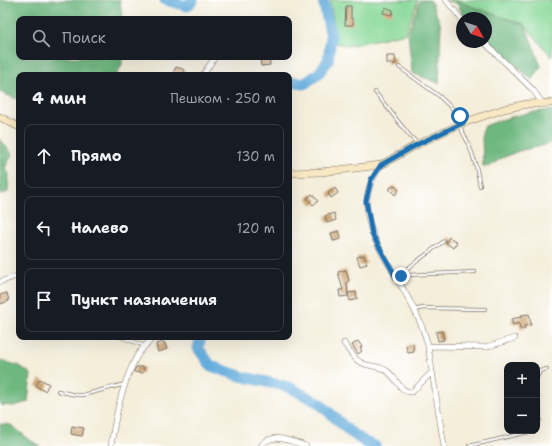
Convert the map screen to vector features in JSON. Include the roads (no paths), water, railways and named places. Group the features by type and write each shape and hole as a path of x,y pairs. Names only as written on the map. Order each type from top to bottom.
{"street":[{"path":"446,0 456,12"},
{"path":"490,48 533,90 543,104"},
{"path":"205,72 213,60"},
{"path":"292,173 321,172 381,165 418,144 461,124 504,109 527,104 552,104"},
{"path":"0,117 16,125"},
{"path":"381,165 371,180 366,201 372,234 399,278 424,331 428,346 444,446"},
{"path":"0,282 16,276"},
{"path":"428,346 486,347 515,338"},
{"path":"110,446 125,384 138,355 151,340"},
{"path":"344,343 359,362 386,370 407,392 412,392 432,372"},
{"path":"262,446 268,440 277,438 306,446"}],"lane":[{"path":"399,67 439,96 456,112 470,149 478,174 480,186"},
{"path":"375,92 409,135 418,144"},
{"path":"399,278 404,271 444,241"},
{"path":"399,278 406,275 475,272"},
{"path":"414,310 423,308 485,309"},
{"path":"129,340 146,346"},
{"path":"540,371 547,369"},
{"path":"58,391 83,395 125,384"},
{"path":"540,411 540,423"},
{"path":"469,446 520,434"}],"waterway":[{"path":"165,0 187,6 193,0"},
{"path":"292,82 304,84 318,74 328,61 331,36 323,0"},
{"path":"200,340 198,348 211,366 240,376 289,387 319,403 349,431 365,442 375,446"}]}
